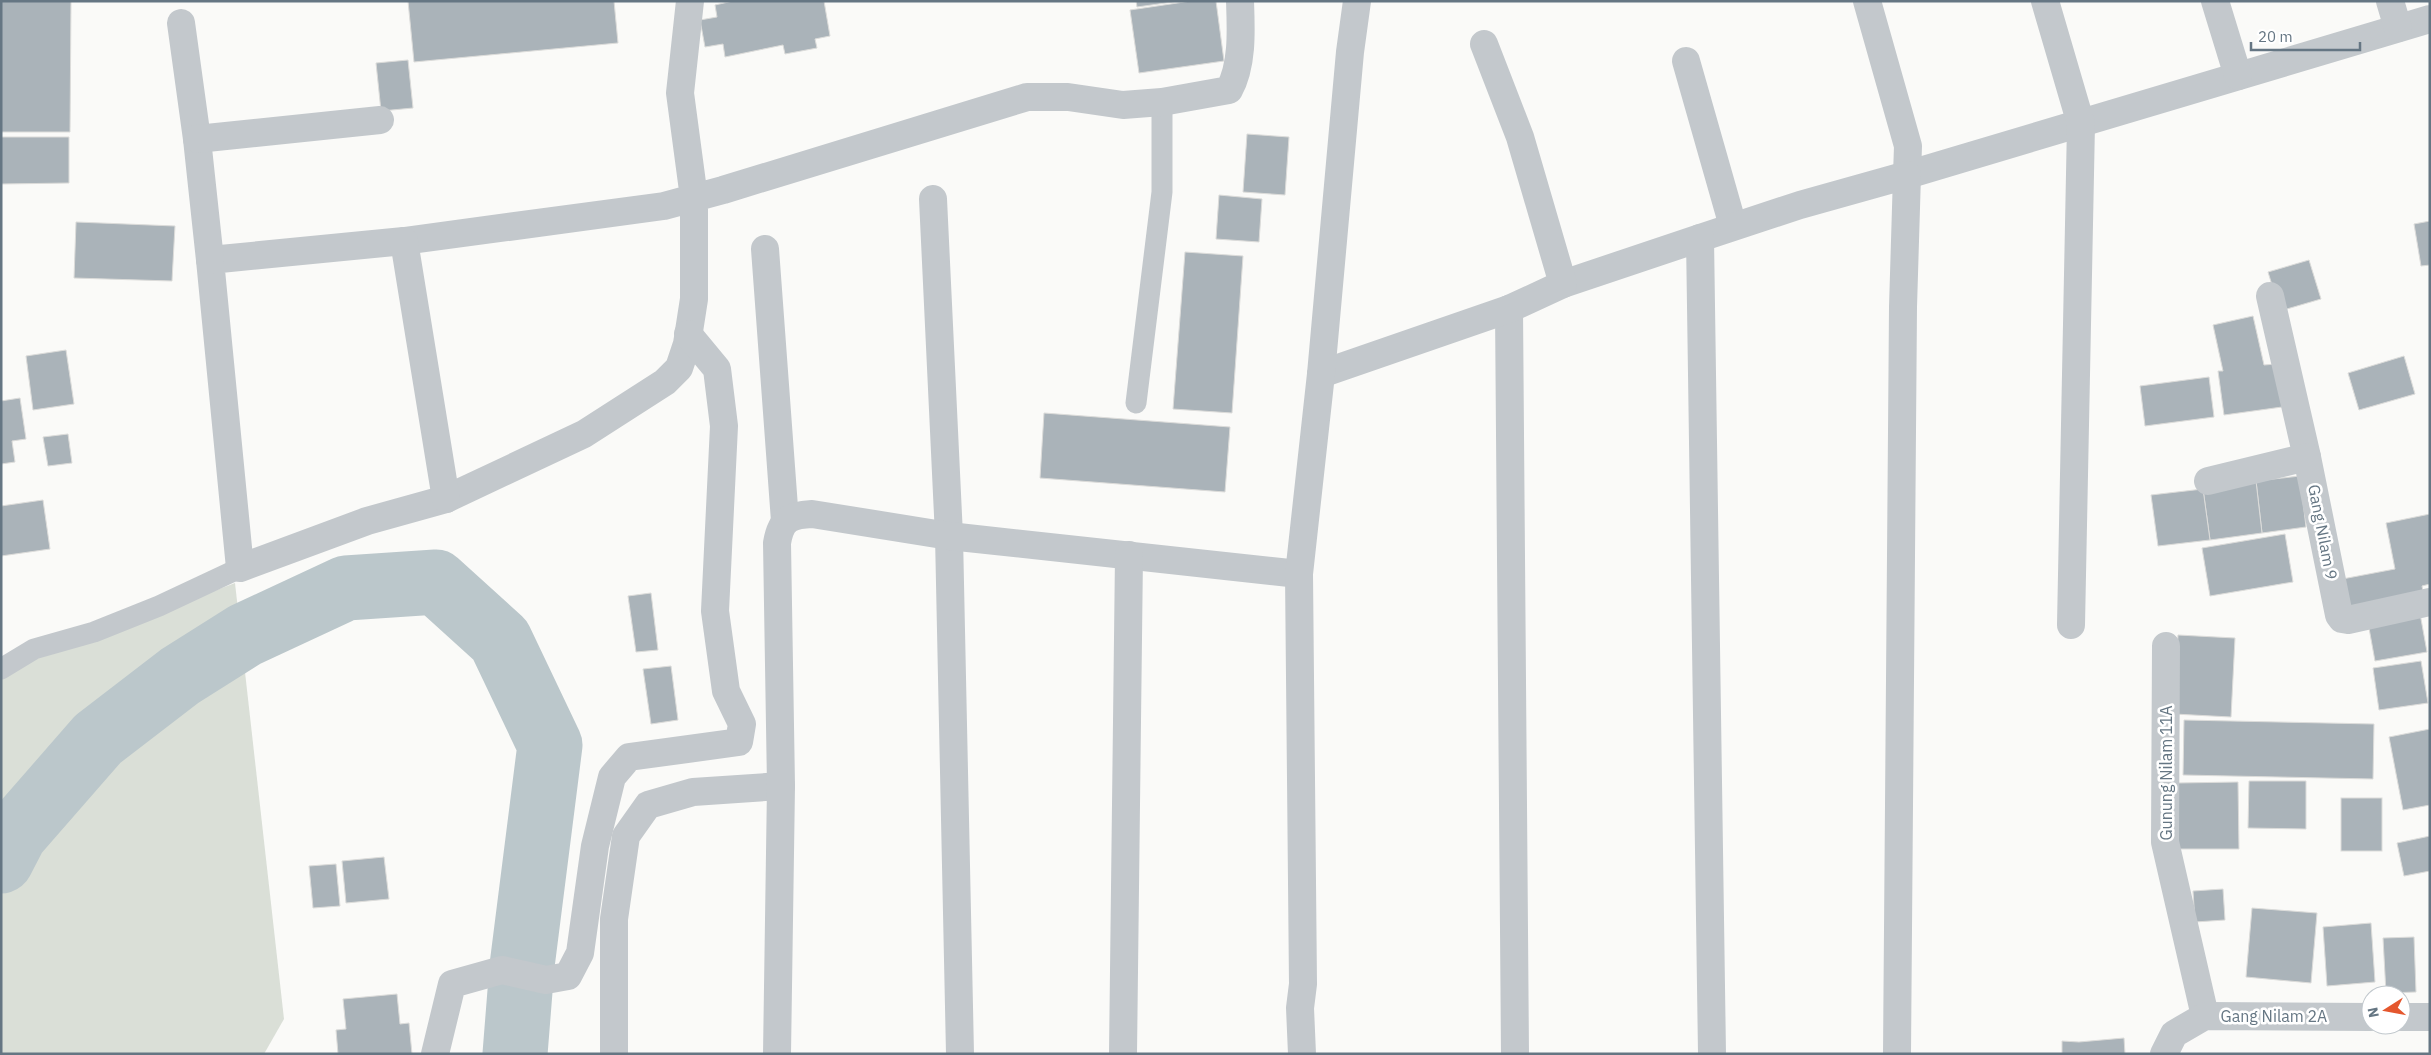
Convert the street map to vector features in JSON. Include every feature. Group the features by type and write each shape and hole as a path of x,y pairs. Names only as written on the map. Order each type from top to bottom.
{"street":[{"path":"181,23 197,138 240,568 367,521 446,499 584,434 665,382 679,368 688,334 694,299 694,198 680,93 690,1"},
{"path":"210,260 404,241 664,206 1027,97 1068,97 1123,105 1162,102 1229,90 1235,78 1241,28 1240,1"},
{"path":"1302,1054 1300,1008 1304,984 1299,574 1321,374 1350,52 1357,1"},
{"path":"1867,1 1908,146 1903,307 1897,1054"},
{"path":"2045,1 2081,124 2071,625"},
{"path":"2215,1 2238,76"},
{"path":"2390,1 2398,28"},
{"path":"1321,374 1508,309 1563,284 1733,226 2430,19"},
{"path":"1484,44 1520,137 1563,284"},
{"path":"1686,61 1733,226"},
{"path":"197,138 380,120"},
{"path":"933,199 949,536 960,1054"},
{"path":"1700,238 1712,1054"},
{"path":"404,241 446,499"},
{"path":"765,249 785,521 779,533 777,543 780,786 777,1054"},
{"path":"2208,481 2307,457 2270,296"},
{"path":"1508,309 1515,1054"},
{"path":"435,1054 452,984 502,970 546,980 568,976 580,953 595,846 612,777 629,757 738,742 742,724 726,691 715,611 724,426 720,388 717,369 688,334"},
{"name":"Gang Nilam 9","path":"2307,457 2339,615 2342,619 2348,620 2430,602"},
{"path":"785,521 797,514 812,514 949,536 1299,574"},
{"path":"1123,1054 1129,555"},
{"name":"Gunung Nilam 11A","path":"2166,646 2165,842 2205,1016"},
{"path":"614,1054 614,919 626,836 648,805 693,792 780,786"},
{"name":"Gang Nilam 2A","path":"2164,1054 2174,1034 2205,1016 2361,1017"},
{"path":"2411,1017 2430,1017"}],"lane":[{"path":"1136,403 1162,192 1162,102"},
{"path":"1,669 34,649 94,632 159,606 240,568"}],"shaded area":[{"path":"235,583 284,1019 264,1054 1,1054 1,672"}],"building":[{"path":"1,1 71,1 70,132 1,132"},
{"path":"408,1 614,1 618,43 414,62"},
{"path":"733,1 824,1 830,36 815,39 817,48 785,54 783,45 725,57 723,44 705,47 700,20 717,17 715,5"},
{"path":"1136,1 1180,1 1137,7"},
{"path":"1191,1 1216,1 1224,61 1139,73 1130,10"},
{"path":"408,60 413,108 381,111 376,63"},
{"path":"1247,134 1289,137 1285,195 1243,192"},
{"path":"1,137 69,137 69,183 1,184"},
{"path":"1219,195 1262,199 1259,242 1216,239"},
{"path":"2430,221 2430,265 2421,266 2414,224"},
{"path":"76,222 175,226 172,281 74,278"},
{"path":"1185,252 1243,256 1232,413 1173,409"},
{"path":"2309,260 2321,299 2280,311 2268,272"},
{"path":"2253,316 2264,365 2276,364 2282,407 2224,415 2218,371 2223,371 2213,325"},
{"path":"66,350 74,404 33,410 26,356"},
{"path":"2404,356 2415,394 2359,410 2348,373"},
{"path":"2209,377 2214,417 2145,426 2140,386"},
{"path":"20,398 26,439 12,441 15,462 1,464 1,401"},
{"path":"1044,413 1230,427 1225,492 1040,478"},
{"path":"68,434 72,463 48,466 43,437"},
{"path":"2300,476 2306,527 2262,533 2256,481"},
{"path":"2256,481 2262,533 2210,540 2203,489"},
{"path":"2203,489 2210,540 2158,546 2151,495"},
{"path":"43,500 50,549 1,556 1,506"},
{"path":"2430,514 2430,584 2422,586 2424,597 2344,614 2337,580 2395,569 2386,523"},
{"path":"2285,534 2293,582 2210,596 2202,548"},
{"path":"651,593 658,650 636,652 628,596"},
{"path":"2419,608 2427,652 2375,661 2367,617"},
{"path":"2178,635 2235,638 2231,717 2174,714"},
{"path":"2421,661 2428,703 2379,710 2373,668"},
{"path":"671,666 678,720 651,724 643,669"},
{"path":"2184,720 2374,724 2373,779 2183,775"},
{"path":"2430,729 2430,805 2403,810 2389,737"},
{"path":"2249,781 2306,781 2306,829 2248,828"},
{"path":"2238,782 2239,849 2178,849 2177,783"},
{"path":"2341,798 2382,798 2382,851 2341,851"},
{"path":"2430,836 2430,871 2404,876 2397,843"},
{"path":"384,857 389,899 346,903 342,861"},
{"path":"336,864 340,906 313,908 309,866"},
{"path":"2223,889 2225,920 2195,922 2193,891"},
{"path":"2252,908 2317,913 2311,983 2246,977"},
{"path":"2371,923 2375,982 2327,986 2323,927"},
{"path":"2414,937 2416,992 2411,992 2411,985 2386,985 2383,938"},
{"path":"397,994 400,1024 409,1023 412,1054 338,1054 336,1030 346,1029 343,999"},
{"path":"2124,1038 2125,1054 2062,1054 2062,1041 2079,1042"}],"waterway":[{"path":"1,861 15,834 98,739 180,676 245,635 346,588 436,582 500,640 550,745 522,966 515,1054"}]}
